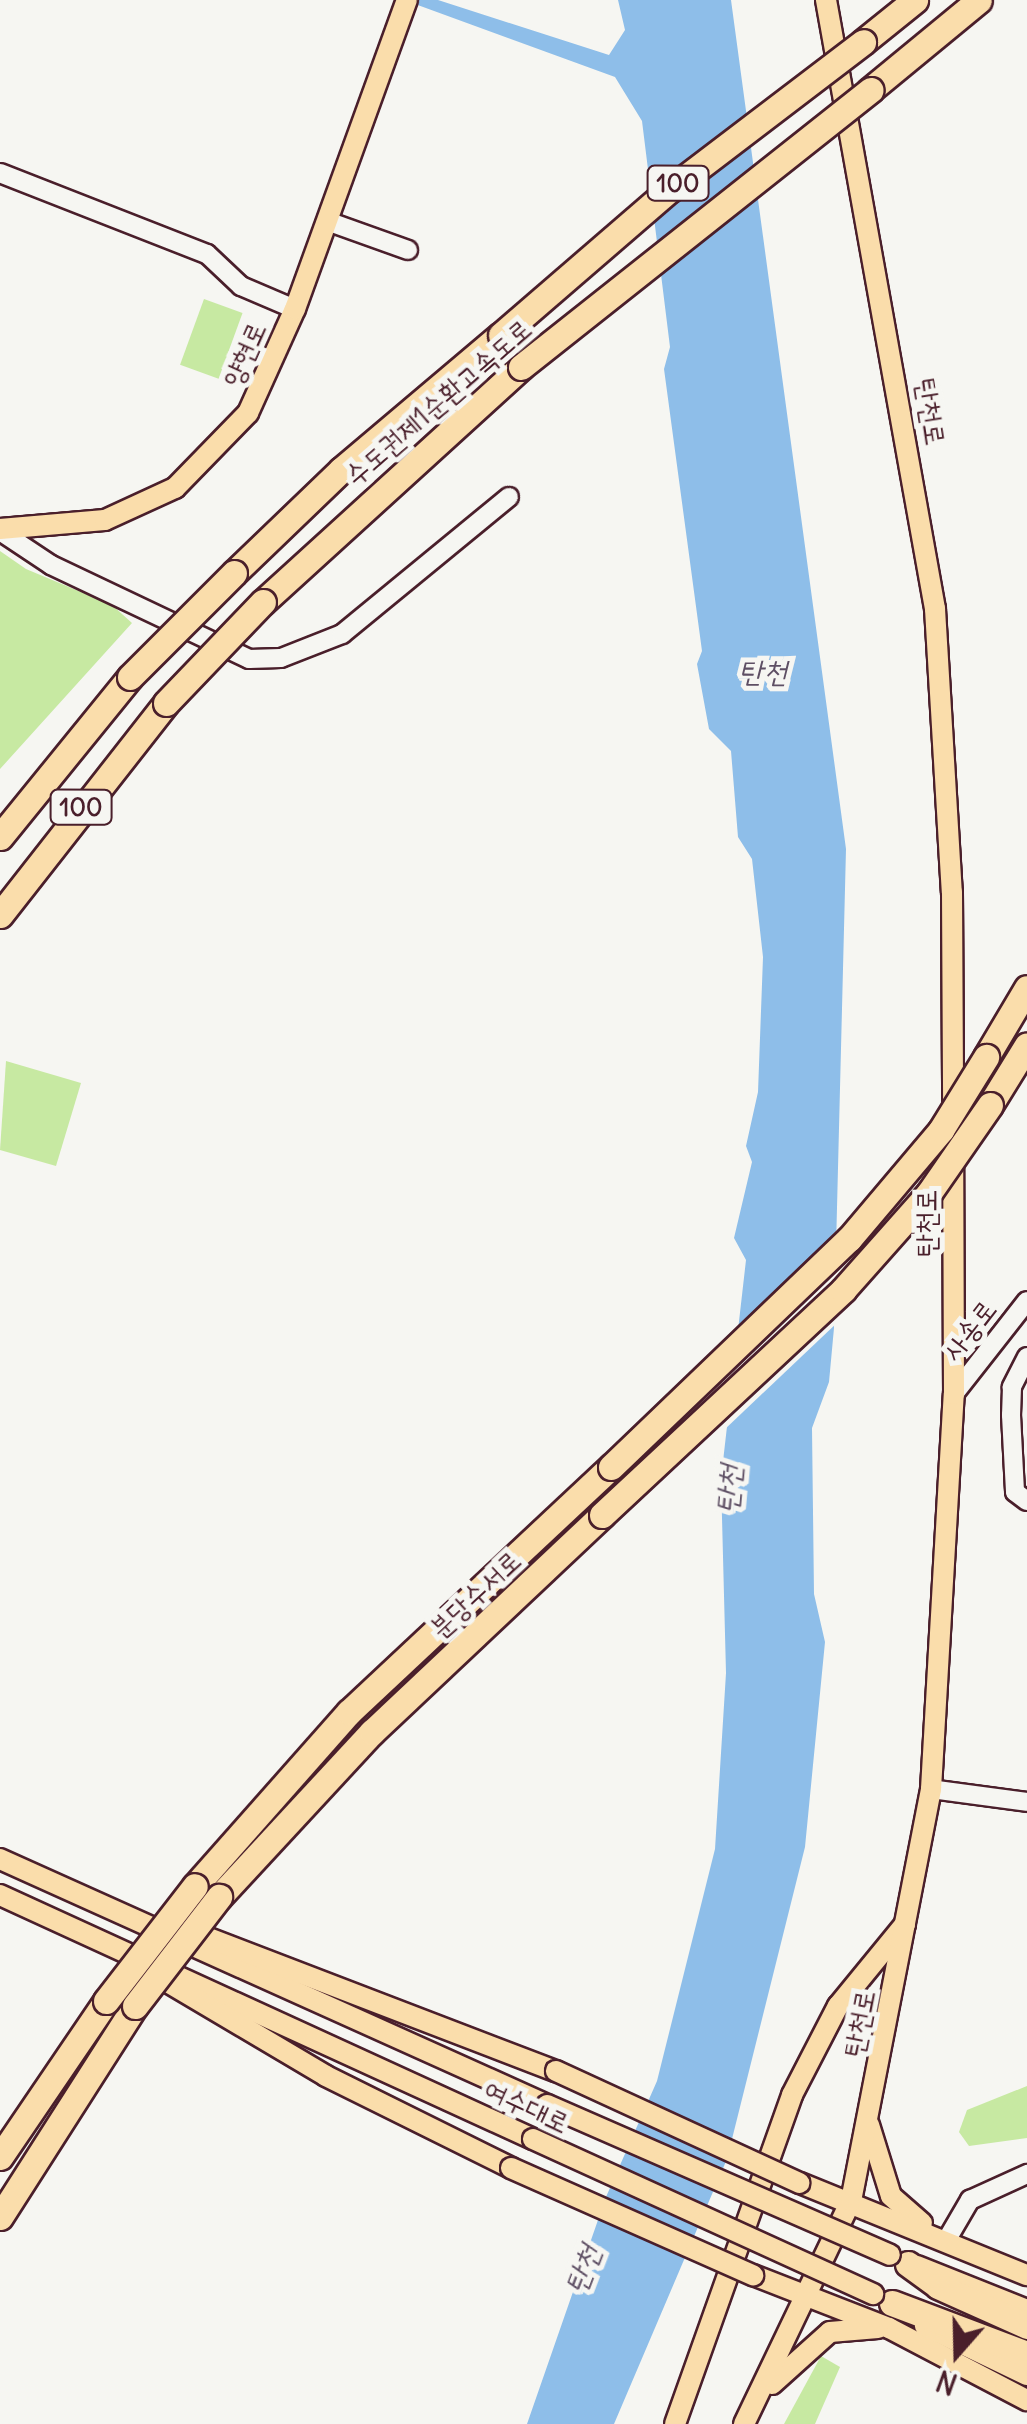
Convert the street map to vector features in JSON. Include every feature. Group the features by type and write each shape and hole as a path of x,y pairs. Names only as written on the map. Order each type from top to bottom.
{"highway":[{"name":"수도권제1순환고속도로","path":"0,837 130,677 341,470 669,190 915,0"},
{"name":"수도권제1순환고속도로","path":"0,915 166,703 264,602 521,368 979,0"},
{"name":"분당수서로","path":"0,2157 106,2001 195,1886 349,1712 849,1238 940,1130 1027,988"},
{"name":"분당수서로","path":"0,2218 135,2006 219,1897 372,1732 843,1290 930,1193 1027,1045"},
{"path":"899,2260 938,2286 1027,2326"},
{"path":"884,2309 1027,2354"}],"main road":[{"name":"양현로","path":"0,530 105,520 175,488 248,414 295,309 408,0"},
{"name":"탄천로","path":"744,2424 852,2201 868,2123 931,1789 954,1394 952,892 935,609 894,351 826,0"},
{"name":"여수대로","path":"0,1859 899,2260 1027,2310"},
{"name":"여수대로","path":"0,1894 533,2140 1027,2376"},
{"path":"94,1901 293,1965 556,2071 800,2183 1027,2275"},
{"path":"675,2424 792,2095 838,2006 906,1922"},
{"path":"82,1930 326,2076 510,2168 753,2275 809,2295 884,2309 1027,2400"},
{"path":"868,2123 891,2196 946,2241"},
{"path":"760,2396 830,2332 884,2309"}],"street":[{"path":"0,173 207,254 241,286 295,309"},
{"path":"326,221 408,250"},
{"path":"0,530 51,565 249,659 281,658 342,634 508,497"},
{"name":"사송로","path":"954,1394 1027,1301"},
{"path":"1027,1357 1020,1389 1014,1492 1027,1501"},
{"path":"931,1789 1027,1802"},
{"path":"946,2241 970,2200 1027,2174"}],"green space":[{"path":"204,299 243,313 219,379 180,365"},
{"path":"0,551 26,569 112,605 132,623 0,769"},
{"path":"6,1061 81,1083 56,1166 0,1150"},
{"path":"1027,2086 1027,2138 969,2146 959,2132 967,2110"},
{"path":"821,2356 840,2367 815,2424 784,2424"}],"water":[{"name":"탄천","path":"404,0 438,0 609,55 625,30 618,0 731,0 846,849 834,1328 829,1382 812,1428 814,1594 825,1642 805,1847 727,2159 614,2424 527,2424 606,2197 657,2081 715,1849 726,1673 721,1479 746,1260 734,1238 752,1162 746,1146 758,1092 763,957 752,859 738,837 731,751 709,729 697,664 702,651 664,369 670,347 642,121 615,77"}],"pier":[{"path":"842,1225 839,1321 723,1431 733,1337"}]}
